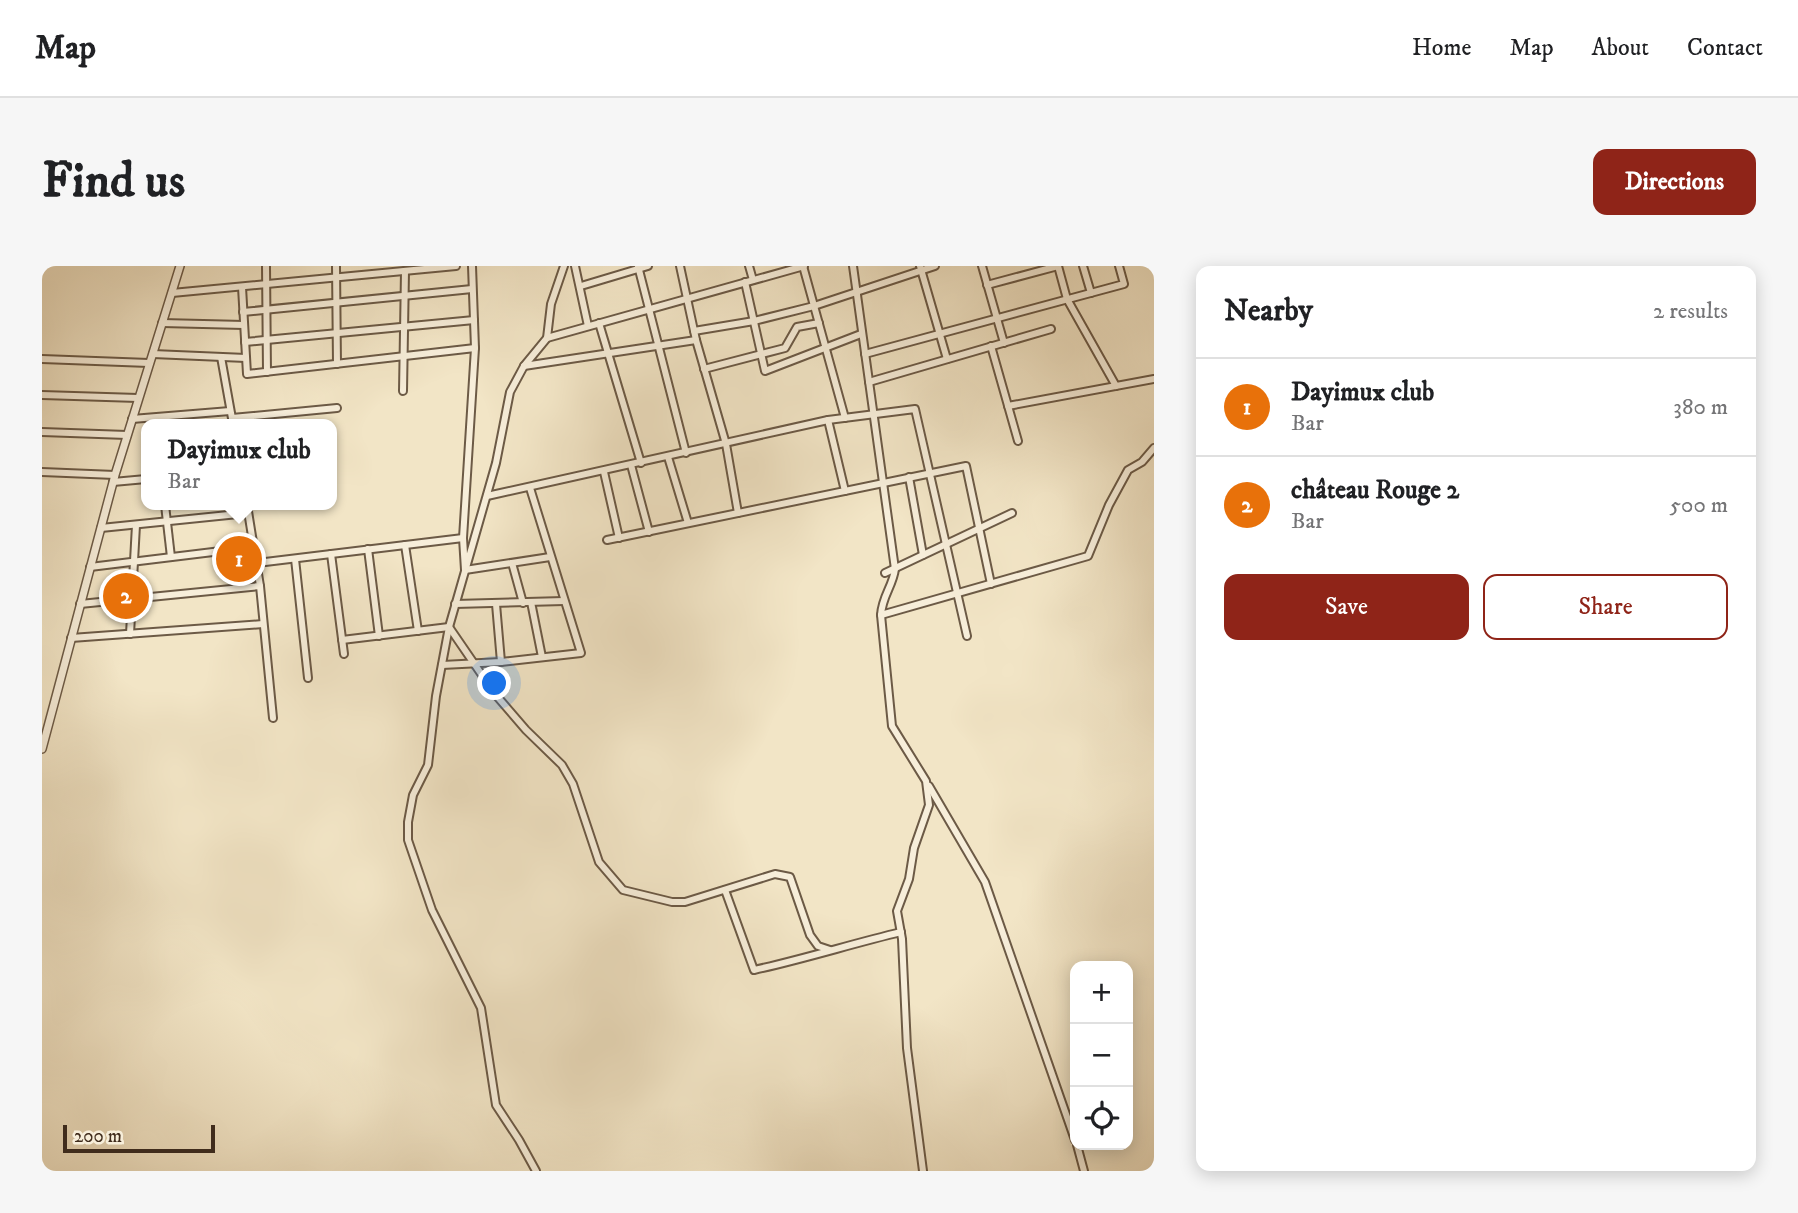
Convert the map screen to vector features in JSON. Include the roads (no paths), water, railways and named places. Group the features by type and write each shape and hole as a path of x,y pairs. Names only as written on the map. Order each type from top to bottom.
{"street":[{"path":"42,750 114,478 180,266"},
{"path":"266,266 267,372"},
{"path":"337,266 337,364"},
{"path":"172,293 337,278 388,269 405,271 456,266"},
{"path":"465,570 463,538 475,348 472,266"},
{"path":"536,1171 496,1105 481,1008 432,910 408,840 408,822 413,795 428,765 449,626 496,463 510,392 524,366 547,338 551,304 564,266"},
{"path":"575,266 588,326"},
{"path":"581,286 648,266"},
{"path":"680,266 696,341 726,444 738,513"},
{"path":"749,266 754,321 765,372 861,334"},
{"path":"547,338 803,266 845,418"},
{"path":"853,266 895,569 893,583 882,601 881,615 892,726 985,882 1070,1125"},
{"path":"694,331 754,321 814,306 921,268 935,266"},
{"path":"982,266 1004,343"},
{"path":"987,285 1035,269 1058,266 1067,299 1116,386"},
{"path":"1083,266 1091,293"},
{"path":"865,354 1124,284 1119,266"},
{"path":"639,267 686,453"},
{"path":"921,268 947,359"},
{"path":"403,391 405,271"},
{"path":"242,287 247,374 475,348"},
{"path":"243,312 472,289"},
{"path":"245,342 474,320"},
{"path":"163,323 244,325"},
{"path":"599,323 640,463"},
{"path":"704,369 785,348 797,327 819,323"},
{"path":"869,383 1051,329"},
{"path":"524,366 696,341"},
{"path":"991,346 1018,441"},
{"path":"785,348 793,360"},
{"path":"153,354 246,358"},
{"path":"221,357 232,417"},
{"path":"42,359 149,363"},
{"path":"1008,406 1154,379"},
{"path":"42,395 138,398"},
{"path":"132,419 232,417 337,408"},
{"path":"487,496 828,420 915,409 967,636"},
{"path":"828,420 845,491"},
{"path":"42,432 127,435"},
{"path":"881,615 1088,556 1109,505 1128,470 1142,462 1154,448"},
{"path":"668,457 688,523"},
{"path":"631,465 649,532"},
{"path":"607,540 966,466 991,584"},
{"path":"42,472 141,479"},
{"path":"604,472 619,538"},
{"path":"909,477 923,555"},
{"path":"442,665 581,653 530,488"},
{"path":"166,510 171,557"},
{"path":"101,528 240,510"},
{"path":"247,510 260,586 273,718"},
{"path":"885,573 1012,513"},
{"path":"130,634 136,525"},
{"path":"257,563 463,538"},
{"path":"405,545 418,631"},
{"path":"90,567 254,547"},
{"path":"368,550 379,636"},
{"path":"331,554 344,653"},
{"path":"465,570 550,556"},
{"path":"295,559 307,678"},
{"path":"512,563 527,602 542,657"},
{"path":"80,604 260,586"},
{"path":"455,604 564,601"},
{"path":"496,604 501,662"},
{"path":"71,638 263,624"},
{"path":"342,640 449,626"},
{"path":"449,626 473,664 526,730 562,765 573,784 599,862 622,890 673,902 685,902 775,874 790,877 810,935 818,946 830,950"},
{"path":"923,1171 907,1048 901,932 897,911 909,879 914,848 929,805 926,781"},
{"path":"725,890 754,970 901,932"},
{"path":"1078,1150 1084,1171"}],"place":[{"name":"Dayimux club","path":"239,559"},
{"name":"château Rouge 2","path":"126,596"}]}
